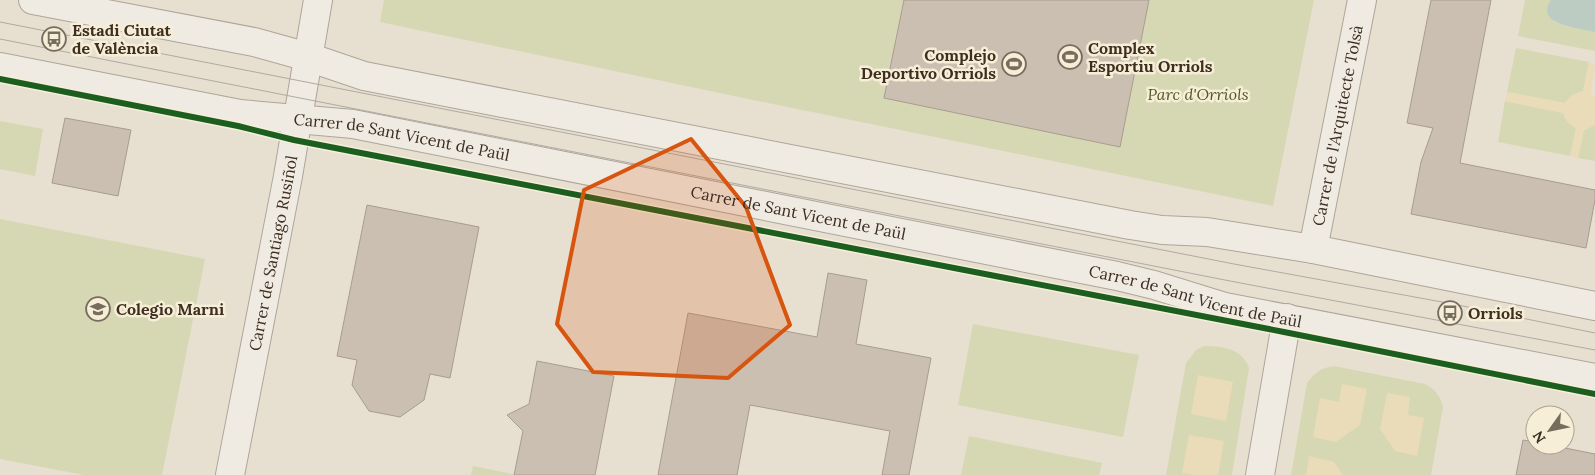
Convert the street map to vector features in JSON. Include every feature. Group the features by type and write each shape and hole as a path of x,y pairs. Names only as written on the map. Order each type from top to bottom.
{"street":[{"path":"33,0 254,42 308,57 364,76 1130,225 1162,230 1207,232 1313,250 1595,306"},
{"name":"Carrer de Santiago Rusiñol","path":"230,475 288,176 318,0"},
{"name":"Carrer de l'Arquitecte Tolsà","path":"1313,250 1362,0"},
{"name":"Carrer de Sant Vicent de Paül","path":"0,67 240,114 363,126 1107,274 1154,285 1225,307 1595,378"},
{"path":"1260,475 1287,318"}],"highlighted area":[{"path":"691,139 746,207 790,325 728,378 593,372 557,324 584,190"}],"green space":[{"name":"Parc d'Orriols","path":"384,0 1314,0 1273,206 380,22"},
{"path":"1525,0 1551,0 1548,9 1549,16 1554,21 1561,25 1595,32 1595,51 1518,36"},
{"path":"1516,48 1589,62 1583,91 1572,95 1565,103 1507,92"},
{"path":"1505,101 1563,113 1565,118 1576,129 1570,156 1498,142"},
{"path":"0,121 43,129 35,176 0,169"},
{"path":"1595,125 1595,161 1578,158 1584,130"},
{"name":"Colegio Marni","path":"0,219 205,259 162,475 84,475 0,459"},
{"path":"973,324 1139,355 1123,437 958,405"},
{"path":"1204,346 1231,350 1242,357 1249,368 1232,475 1166,475 1186,363 1196,350"},
{"path":"1334,366 1425,384 1435,391 1443,407 1431,475 1291,475 1307,383 1319,371"},
{"path":"969,436 1102,463 1099,475 961,475"},
{"path":"473,466 517,475 471,475"}],"sand":[{"path":"1589,62 1595,64 1591,94 1595,96 1595,125 1584,130 1578,158 1570,156 1576,129 1567,122 1563,113 1505,101 1507,92 1565,103 1572,95 1583,91"},
{"path":"1198,375 1233,382 1226,421 1191,414"},
{"path":"1342,384 1367,389 1360,425 1336,442 1313,437 1320,398 1339,402"},
{"path":"1387,393 1410,397 1408,415 1424,418 1417,456 1395,451 1380,429"},
{"path":"1189,435 1224,441 1218,475 1182,473"},
{"path":"1309,456 1334,462 1343,475 1306,475"}],"shaded area":[{"path":"1551,0 1595,0 1595,32 1570,27 1553,20 1547,9"}],"building":[{"name":"Complejo Deportivo Orriols","path":"904,0 1149,0 1120,147 884,98"},
{"path":"1431,0 1491,0 1460,163 1595,190 1595,200 1586,248 1411,214 1421,162 1433,128 1407,123"},
{"path":"65,118 131,130 118,196 52,183"},
{"path":"367,205 479,227 450,378 430,374 424,400 400,417 369,411 352,385 357,360 337,356"},
{"path":"828,273 867,280 856,344 931,358 909,475 882,475 890,431 750,405 737,475 658,475 688,313 817,337"},
{"path":"537,361 614,376 595,475 514,475 523,431 507,415 529,404"},
{"path":"1523,440 1525,440 1525,455 1575,455 1575,450 1595,454 1595,475 1516,475"}],"tram line":[{"path":"0,22 1595,333"},
{"path":"0,39 1230,281 1595,350"}],"cycle path":[{"path":"0,79 238,126 294,140 1595,394"}],"place":[{"name":"Estadi Ciutat de València","path":"54,39"},
{"name":"Complex Esportiu Orriols","path":"1070,57"},
{"name":"Complejo Deportivo Orriols","path":"1014,64"},
{"name":"Colegio Marni","path":"98,309"},
{"name":"Orriols","path":"1450,313"}]}
